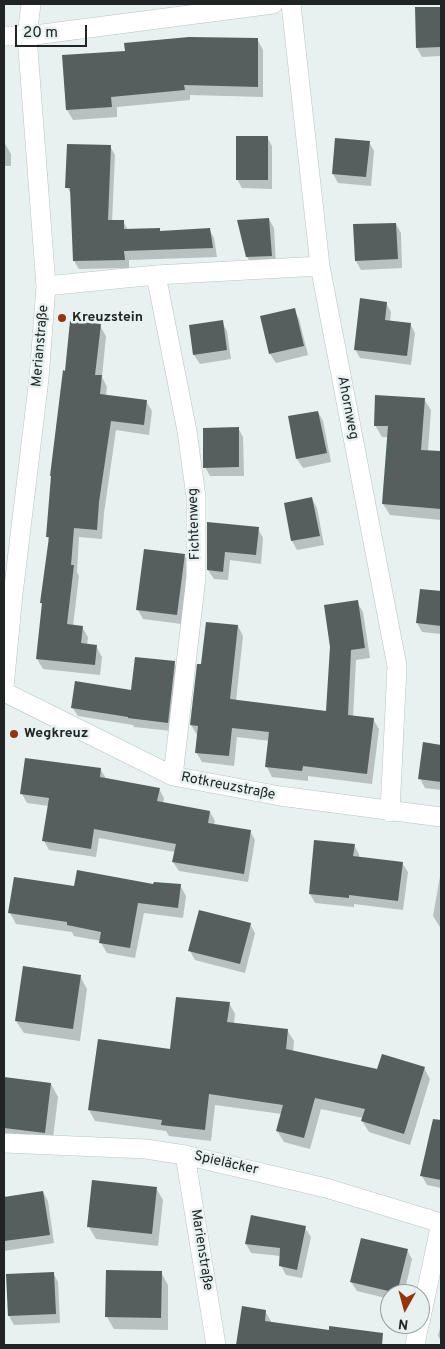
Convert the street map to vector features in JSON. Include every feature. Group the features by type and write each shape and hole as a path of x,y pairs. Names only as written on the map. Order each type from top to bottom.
{"street":[{"name":"Merianstraße","path":"4,687 13,594 39,378 46,286 27,36 31,4"},
{"path":"4,36 27,36 273,4"},
{"name":"Ahornweg","path":"291,4 320,266 397,666 390,812"},
{"path":"46,286 156,274 320,266"},
{"name":"Fichtenweg","path":"156,274 187,432 196,497 196,577 173,776"},
{"name":"Rotkreuzstraße","path":"4,692 173,776 280,796 441,818"},
{"name":"Spieläcker","path":"4,1143 146,1149 185,1155 326,1188 441,1223"},
{"name":"Marienstraße","path":"185,1155 216,1345"},
{"path":"428,1284 441,1223"}],"building":[{"path":"415,7 441,7 441,47 416,48"},
{"path":"189,37 258,38 258,87 184,85 185,90 111,97 112,107 66,110 62,55 125,51 124,43"},
{"path":"236,136 268,136 268,180 236,180"},
{"path":"335,138 370,141 366,177 332,174"},
{"path":"67,144 111,145 108,220 124,220 124,229 160,228 160,231 210,228 213,248 124,251 125,260 73,261 70,188 65,188"},
{"path":"269,218 272,256 246,257 237,220"},
{"path":"396,223 398,259 355,261 353,224"},
{"path":"360,298 387,302 385,320 411,323 407,356 354,350"},
{"path":"295,308 304,346 269,354 260,316"},
{"path":"223,320 227,350 193,355 189,325"},
{"path":"70,321 101,324 95,375 102,375 100,394 147,400 144,425 111,421 99,502 97,530 74,528 71,565 74,565 67,624 83,626 81,643 97,645 95,665 36,659 42,603 40,603 49,537 46,537 50,476"},
{"path":"375,395 425,398 421,450 441,451 441,509 382,504 388,426 374,426"},
{"path":"318,411 327,453 296,459 288,416"},
{"path":"239,427 239,467 203,468 203,428"},
{"path":"312,497 320,536 291,541 284,503"},
{"path":"207,522 259,527 256,555 225,552 223,572 207,570"},
{"path":"144,549 185,554 177,615 136,610"},
{"path":"420,589 441,591 441,626 416,623"},
{"path":"358,600 365,648 351,650 348,715 374,718 367,774 303,766 302,771 265,767 269,732 232,728 229,756 195,753 198,726 190,725 197,664 201,664 206,622 238,625 230,699 326,711 330,647 324,605"},
{"path":"135,657 175,661 168,723 71,708 75,681 131,690"},
{"path":"423,742 441,745 441,782 418,779"},
{"path":"25,758 101,768 100,777 160,788 157,801 210,811 208,823 251,830 244,874 172,862 176,844 94,829 91,849 42,841 49,798 20,794"},
{"path":"314,840 355,844 353,856 403,862 398,901 349,895 349,898 309,894"},
{"path":"77,870 153,884 154,882 181,884 178,908 138,903 130,948 99,943 101,932 67,925 67,922 8,913 14,877 74,886"},
{"path":"199,910 251,923 240,964 188,951"},
{"path":"23,966 81,975 73,1029 15,1021"},
{"path":"176,997 230,1002 227,1022 288,1029 286,1049 377,1069 382,1054 425,1067 404,1134 361,1121 365,1109 315,1098 304,1138 276,1131 283,1105 209,1094 205,1130 161,1125 162,1120 88,1110 98,1039 170,1049"},
{"path":"4,1077 51,1083 45,1133 4,1128"},
{"path":"433,1119 441,1120 441,1180 420,1176"},
{"path":"92,1180 157,1187 152,1234 87,1227"},
{"path":"43,1191 50,1235 4,1241 4,1197"},
{"path":"251,1215 306,1226 297,1270 279,1266 280,1248 245,1244"},
{"path":"361,1238 408,1249 399,1284 380,1284 380,1289 350,1282"},
{"path":"106,1270 162,1271 161,1318 105,1317"},
{"path":"54,1272 56,1314 8,1316 6,1274"},
{"path":"242,1306 266,1310 265,1321 329,1330 329,1326 383,1334 382,1345 236,1345"}],"place":[{"name":"Kreuzstein","path":"62,318"},
{"name":"Wegkreuz","path":"14,734"}]}
